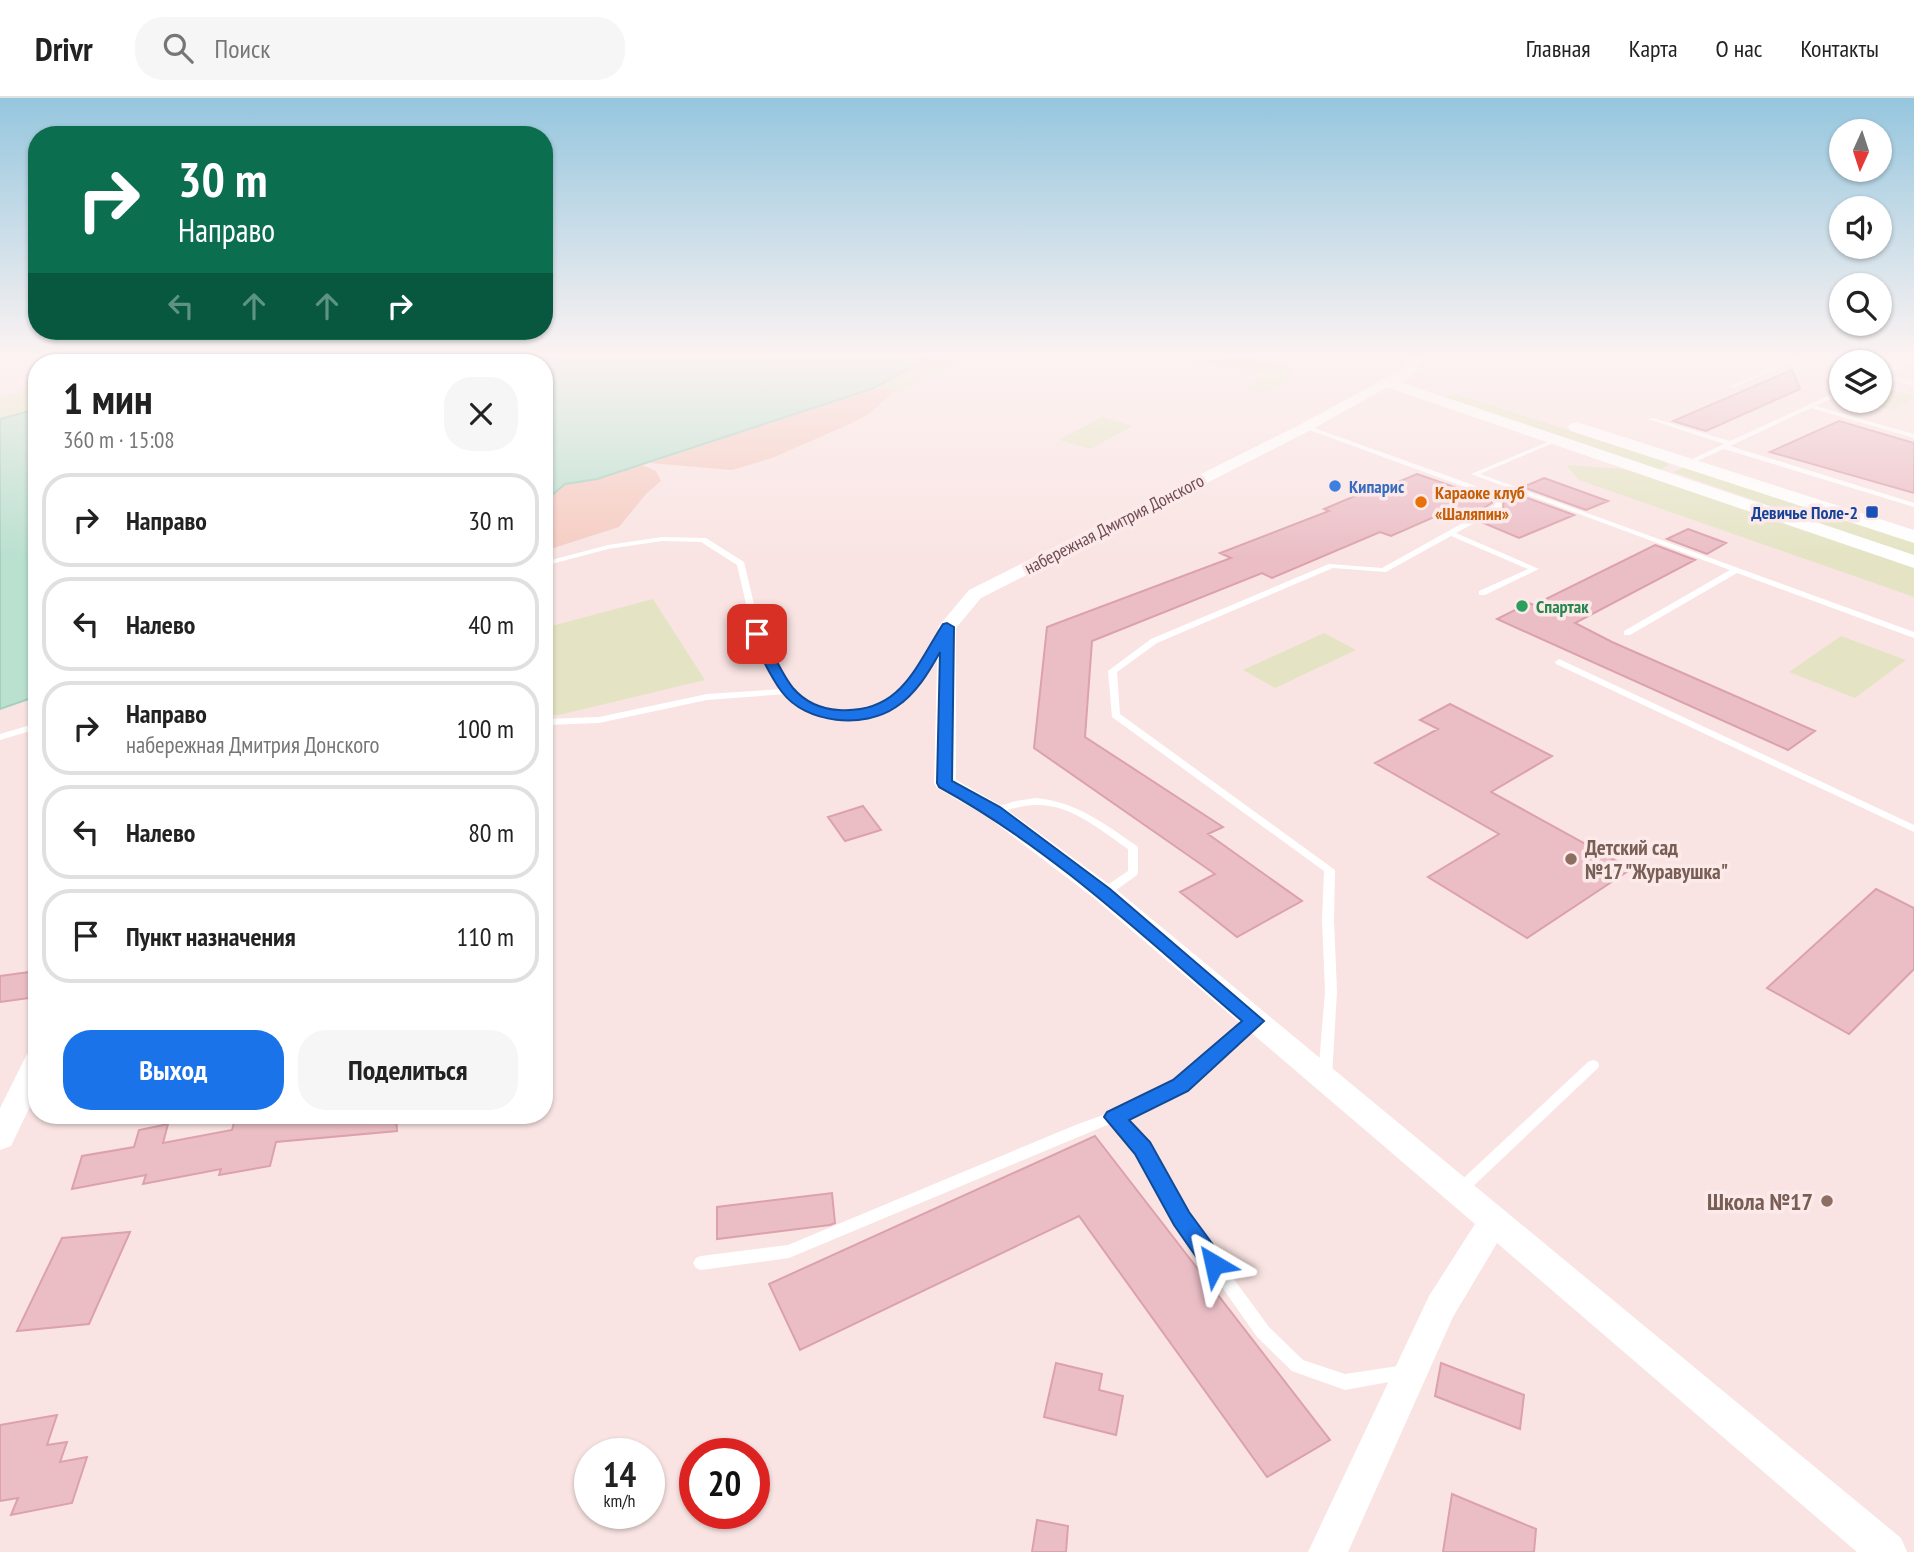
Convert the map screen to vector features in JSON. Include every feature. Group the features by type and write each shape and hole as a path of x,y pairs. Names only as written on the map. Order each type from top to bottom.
{"street":[{"name":"набережная Дмитрия Донского","path":"947,627 975,594 1315,422"},
{"path":"1503,422 1914,562"},
{"path":"1561,422 1914,537"},
{"path":"1662,476 1688,463"},
{"path":"947,627 945,783 995,811 1104,893 1887,1552"},
{"path":"0,1138 28,1080"},
{"path":"1328,1552 1441,1307 1493,1222"}],"lane":[{"path":"1660,422 1914,505"},
{"path":"1688,463 1775,422"},
{"path":"1865,422 1914,436"},
{"path":"1306,427 1498,497 1499,506 1383,570 1332,566 1154,641 1112,671 1115,715 1330,870 1328,920 1331,991 1325,1080"},
{"path":"1557,440 1474,474 1914,635"},
{"path":"1451,533 1535,569 1482,593"},
{"path":"553,562 608,547 648,541 703,540 741,564 757,634 788,691 817,713 858,716 889,706 905,693 926,665 947,627"},
{"path":"1627,633 1736,569"},
{"path":"1559,662 1914,829"},
{"path":"553,722 599,720 707,697 788,691"},
{"path":"0,737 28,729"},
{"path":"995,811 1019,801 1037,799 1060,803 1133,848 1133,872 1104,893"},
{"path":"701,1263 789,1251 1114,1117 1181,1086 1254,1021"},
{"path":"1457,1192 1593,1065"},
{"path":"1114,1117 1143,1148 1182,1219 1263,1332 1297,1366 1345,1382 1411,1372"}],"shaded area":[{"path":"0,422 28,422 28,699 0,709"},
{"path":"553,422 771,422 597,479 565,484 553,494"},
{"path":"1093,422 1119,422 1133,426 1090,449 1059,440"},
{"path":"1516,422 1542,422 1665,461 1669,465 1659,470"},
{"path":"1566,465 1624,469 1914,567 1914,597 1579,480"},
{"path":"1691,468 1914,542 1914,556 1673,472"},
{"path":"653,599 705,680 553,715 553,626"},
{"path":"1324,633 1356,650 1275,688 1243,670"},
{"path":"1841,636 1906,660 1855,698 1789,672"}],"sand":[{"path":"773,422 854,422 772,458 732,470 650,463"},
{"path":"642,465 656,471 661,481 646,494 619,527 553,548 553,494 565,484 597,479"}],"building":[{"path":"1676,422 1726,422 1706,431"},
{"path":"1842,422 1914,443 1914,493 1770,452"},
{"path":"1417,474 1492,500 1492,503 1468,517 1450,510 1391,536 1380,532 1272,578 1262,573 1092,641 1085,737 1223,827 1208,834 1302,901 1237,937 1180,892 1215,874 1034,748 1047,627 1231,558 1220,553 1329,511 1324,509 1369,490 1374,492"},
{"path":"1544,478 1608,501 1586,510 1523,487"},
{"path":"1511,492 1574,515 1519,538 1481,522 1503,510 1504,495"},
{"path":"1688,529 1726,543 1707,554 1667,539"},
{"path":"1655,545 1695,560 1575,623 1612,642 1815,731 1788,750 1497,619 1529,603 1534,605"},
{"path":"1450,704 1552,756 1491,792 1631,869 1527,938 1428,877 1499,834 1375,763 1438,729 1420,720"},
{"path":"863,806 881,830 845,841 828,817"},
{"path":"1876,889 1914,908 1914,969 1849,1034 1767,988"},
{"path":"28,972 28,998 0,1002 0,976"},
{"path":"168,1124 163,1143 232,1130 234,1124 397,1124 397,1131 276,1142 270,1166 219,1175 221,1169 143,1184 146,1175 72,1189 82,1156 134,1147 139,1130"},
{"path":"1095,1136 1330,1440 1267,1477 1079,1216 800,1350 769,1284"},
{"path":"832,1193 835,1223 830,1225 717,1239 717,1207"},
{"path":"130,1232 89,1324 17,1331 62,1238"},
{"path":"1056,1363 1102,1374 1099,1390 1123,1396 1116,1435 1044,1417"},
{"path":"1441,1363 1524,1395 1520,1429 1435,1396"},
{"path":"57,1415 47,1445 67,1442 60,1462 87,1457 72,1503 11,1515 18,1498 0,1501 0,1425"},
{"path":"1452,1494 1536,1529 1534,1552 1443,1552"},
{"path":"1037,1520 1068,1526 1066,1552 1032,1552"}],"place":[{"name":"Кипарис","path":"1335,486"},
{"name":"Караоке клуб «Шаляпин»","path":"1421,502"},
{"name":"Девичье Поле-2","path":"1872,512"},
{"name":"Спартак","path":"1522,606"},
{"name":"Детский сад №17 \"Журавушка\"","path":"1571,859"},
{"name":"Школа №17","path":"1827,1201"}],"route":[{"path":"757,634 788,691 817,713 858,716 889,706 905,693 926,665 947,627 945,783 995,811 1104,893 1254,1021 1181,1086 1114,1117 1143,1148 1182,1219 1214,1264"}]}
